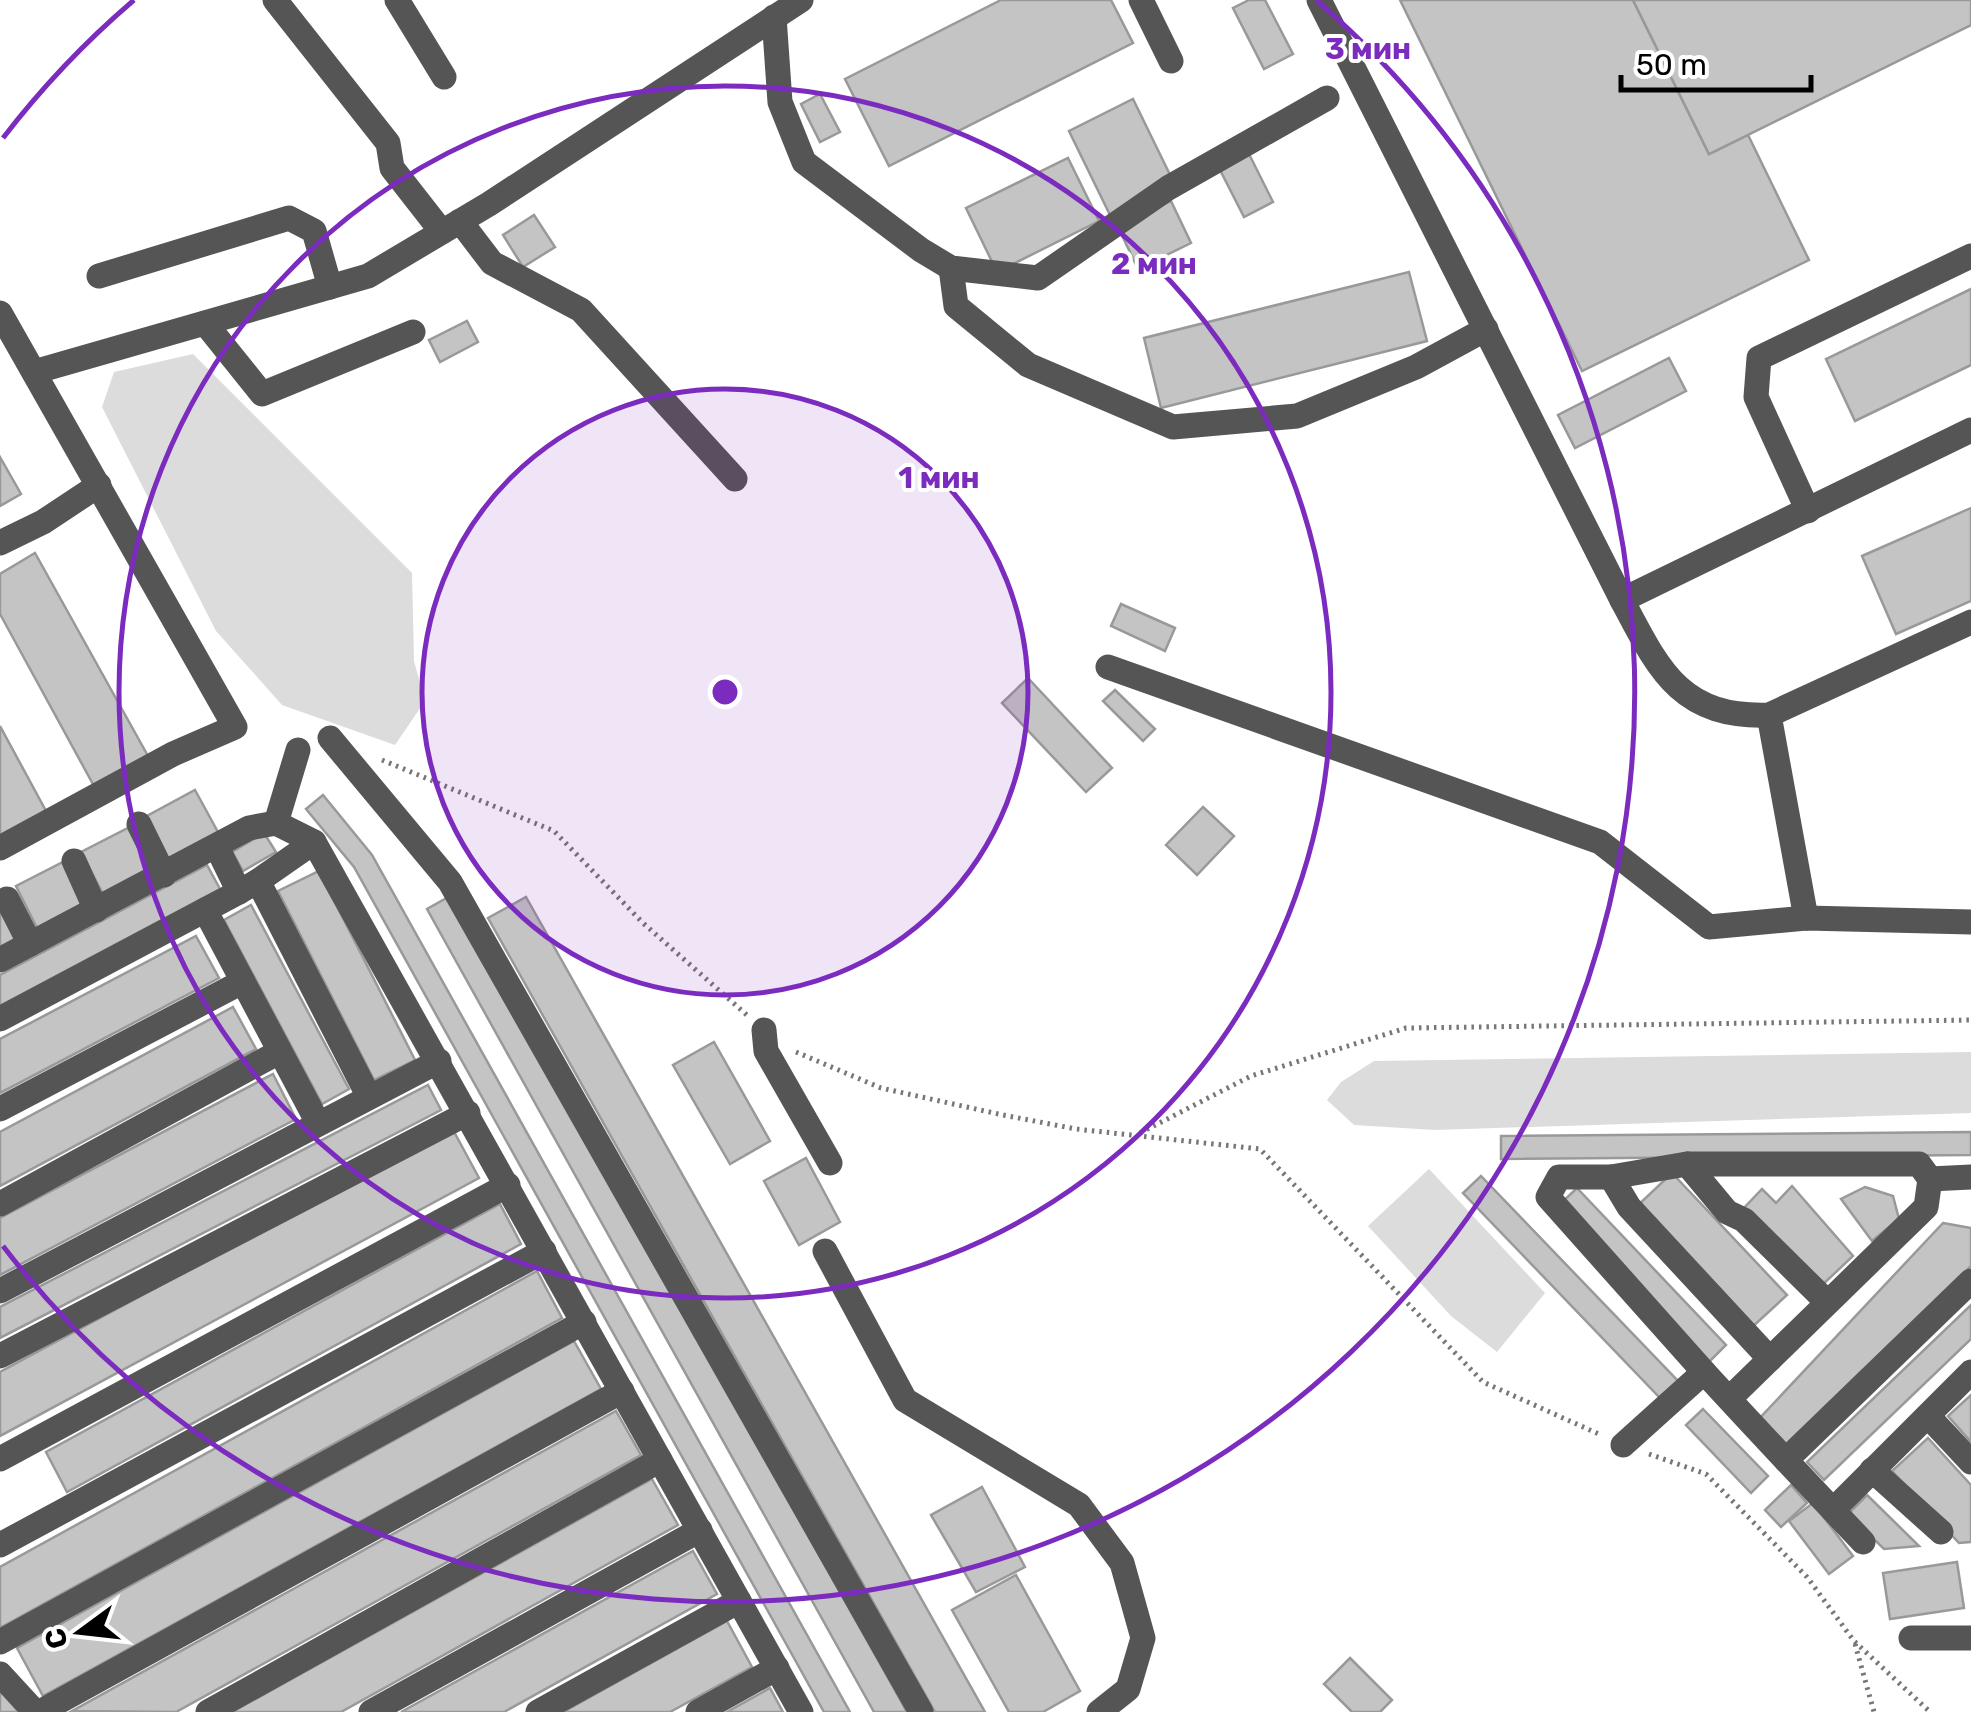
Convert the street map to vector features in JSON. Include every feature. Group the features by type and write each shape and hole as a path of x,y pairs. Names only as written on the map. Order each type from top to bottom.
{"lane":[{"path":"275,0 388,143 392,168 492,263 581,310 735,479"},
{"path":"396,0 444,77"},
{"path":"34,372 368,276 524,182 801,0"},
{"path":"1141,0 1172,61"},
{"path":"1319,0 1622,600 1653,658 1678,687 1705,706 1737,716 1769,715 1971,622"},
{"path":"774,17 780,102 804,162 951,268 1038,278 1168,188 1327,98"},
{"path":"99,276 289,218 314,232 330,288"},
{"path":"1808,511 1756,397 1759,358 1971,256"},
{"path":"951,268 956,306 1028,366 1172,428 1297,416 1416,367 1486,329"},
{"path":"0,313 235,727 173,754 0,848"},
{"path":"206,323 262,394 413,332"},
{"path":"1622,600 1971,430"},
{"path":"0,543 44,522 100,485"},
{"path":"1108,667 1600,842 1709,927 1806,918 1971,922"},
{"path":"1769,715 1806,918"},
{"path":"330,738 450,882 921,1712"},
{"path":"276,822 298,750"},
{"path":"0,960 249,828 276,822 314,842 801,1712"},
{"path":"139,824 164,875"},
{"path":"0,1019 248,886 314,842"},
{"path":"217,847 248,886 369,1097"},
{"path":"74,861 96,910"},
{"path":"7,898 30,944"},
{"path":"204,910 318,1123"},
{"path":"0,1109 242,982"},
{"path":"764,1030 766,1051 830,1163"},
{"path":"0,1204 280,1052"},
{"path":"0,1291 438,1061"},
{"path":"0,1356 468,1113"},
{"path":"1687,1164 1726,1212 1744,1220 1826,1302"},
{"path":"1729,1399 1926,1207 1930,1179 1919,1164 1687,1164 1612,1177 1559,1178 1548,1197 1704,1372 1729,1399 1786,1460 1863,1542"},
{"path":"1612,1177 1629,1207 1770,1359"},
{"path":"1930,1179 1971,1178"},
{"path":"0,1459 508,1185"},
{"path":"0,1544 544,1251"},
{"path":"824,1251 905,1400 1078,1505 1122,1562 1143,1638 1128,1689 1099,1712"},
{"path":"1786,1460 1971,1281"},
{"path":"0,1642 584,1322"},
{"path":"1624,1445 1704,1372"},
{"path":"1833,1510 1971,1372"},
{"path":"0,1674 38,1712 622,1392"},
{"path":"1928,1416 1971,1462"},
{"path":"208,1712 660,1460"},
{"path":"1872,1470 1941,1532"},
{"path":"371,1712 700,1530"},
{"path":"538,1712 739,1601"},
{"path":"1911,1638 1971,1638"},
{"path":"698,1712 777,1668"}],"path":[{"path":"382,760 554,831 643,923 764,1030 794,1051 880,1088 1076,1129 1260,1149 1483,1382 1624,1445 1706,1474 1807,1576 1854,1641 1930,1712"},
{"path":"1139,1134 1251,1076 1406,1028 1971,1020"},
{"path":"1854,1641 1874,1712"}],"shaded area":[{"path":"193,354 412,573 414,661 425,701 395,745 282,705 216,631 102,407 114,372"},
{"path":"1971,1052 1971,1113 1435,1130 1354,1125 1327,1100 1341,1082 1374,1061"},
{"path":"1429,1169 1545,1293 1497,1352 1451,1316 1368,1226"}],"building":[{"path":"1001,0 1111,0 1133,43 889,166 845,79"},
{"path":"1249,0 1265,0 1293,54 1264,69 1233,8"},
{"path":"1400,0 1633,0 1709,154 1748,135 1809,260 1582,371"},
{"path":"1633,0 1971,0 1971,25 1709,154"},
{"path":"820,94 840,132 820,142 801,104"},
{"path":"1133,99 1174,183 1110,215 1069,131"},
{"path":"1246,148 1273,202 1244,217 1216,162"},
{"path":"1068,158 1099,221 997,272 966,208"},
{"path":"1171,201 1191,243 1138,269 1118,227"},
{"path":"534,215 555,247 523,267 503,235"},
{"path":"1409,272 1427,341 1161,408 1144,338"},
{"path":"1971,289 1971,365 1855,421 1826,359"},
{"path":"467,321 478,342 440,362 429,340"},
{"path":"1669,358 1686,391 1575,448 1558,415"},
{"path":"0,457 21,494 0,506"},
{"path":"1971,508 1971,601 1896,634 1862,556"},
{"path":"35,553 148,756 94,786 0,614 0,574"},
{"path":"1121,604 1175,628 1165,651 1111,626"},
{"path":"1028,678 1112,768 1086,792 1002,703"},
{"path":"1115,690 1155,729 1143,741 1103,701"},
{"path":"0,726 46,811 0,836"},
{"path":"195,790 219,834 169,862 145,817"},
{"path":"323,795 372,855 850,1712 824,1712 354,867 306,809"},
{"path":"1203,807 1234,836 1197,875 1166,845"},
{"path":"128,828 149,869 103,894 81,852"},
{"path":"264,833 276,852 243,871 232,852"},
{"path":"63,862 84,903 37,928 16,886"},
{"path":"207,865 220,889 0,1006 0,975"},
{"path":"319,871 415,1060 374,1080 278,891"},
{"path":"452,895 907,1712 874,1712 427,909"},
{"path":"526,897 985,1712 935,1712 488,918"},
{"path":"251,905 349,1089 322,1104 224,920"},
{"path":"0,909 16,938 0,947"},
{"path":"196,936 219,978 0,1093 0,1039"},
{"path":"233,1007 256,1049 0,1186 0,1132"},
{"path":"714,1042 770,1141 730,1164 673,1065"},
{"path":"273,1074 296,1119 0,1275 0,1218"},
{"path":"428,1085 441,1110 0,1338 0,1307"},
{"path":"452,1128 479,1178 0,1436 0,1372"},
{"path":"1971,1132 1971,1155 1501,1159 1501,1136"},
{"path":"806,1158 840,1222 799,1245 764,1181"},
{"path":"1672,1173 1787,1295 1749,1330 1635,1208"},
{"path":"1481,1176 1679,1382 1661,1399 1463,1193"},
{"path":"1792,1186 1853,1256 1819,1288 1742,1210 1762,1189 1776,1203"},
{"path":"1865,1187 1893,1196 1899,1219 1872,1241 1841,1199"},
{"path":"1577,1188 1726,1345 1709,1362 1560,1204"},
{"path":"500,1204 521,1244 67,1492 46,1452"},
{"path":"1943,1223 1971,1228 1971,1266 1787,1451 1757,1421"},
{"path":"537,1271 562,1318 0,1628 0,1567"},
{"path":"1971,1305 1971,1339 1824,1480 1807,1462"},
{"path":"574,1341 601,1389 43,1696 17,1648"},
{"path":"1971,1395 1971,1442 1948,1416"},
{"path":"1703,1409 1768,1476 1751,1493 1686,1425"},
{"path":"616,1411 641,1455 176,1712 72,1711"},
{"path":"1928,1438 1971,1485 1971,1542 1959,1543 1892,1471"},
{"path":"652,1479 678,1525 341,1712 232,1712"},
{"path":"1791,1485 1807,1503 1781,1527 1765,1510"},
{"path":"982,1487 1025,1567 976,1592 931,1515"},
{"path":"1867,1495 1919,1546 1884,1549 1848,1514"},
{"path":"1813,1503 1853,1556 1829,1574 1789,1521"},
{"path":"693,1551 717,1594 504,1712 401,1712"},
{"path":"1957,1562 1964,1608 1890,1619 1883,1573"},
{"path":"1016,1575 1080,1691 1043,1712 1009,1712 952,1610"},
{"path":"727,1621 752,1667 670,1712 563,1712"},
{"path":"1350,1658 1392,1700 1380,1712 1352,1712 1324,1684"},
{"path":"770,1688 783,1712 727,1712"},
{"path":"0,1691 19,1712 0,1712"}]}
